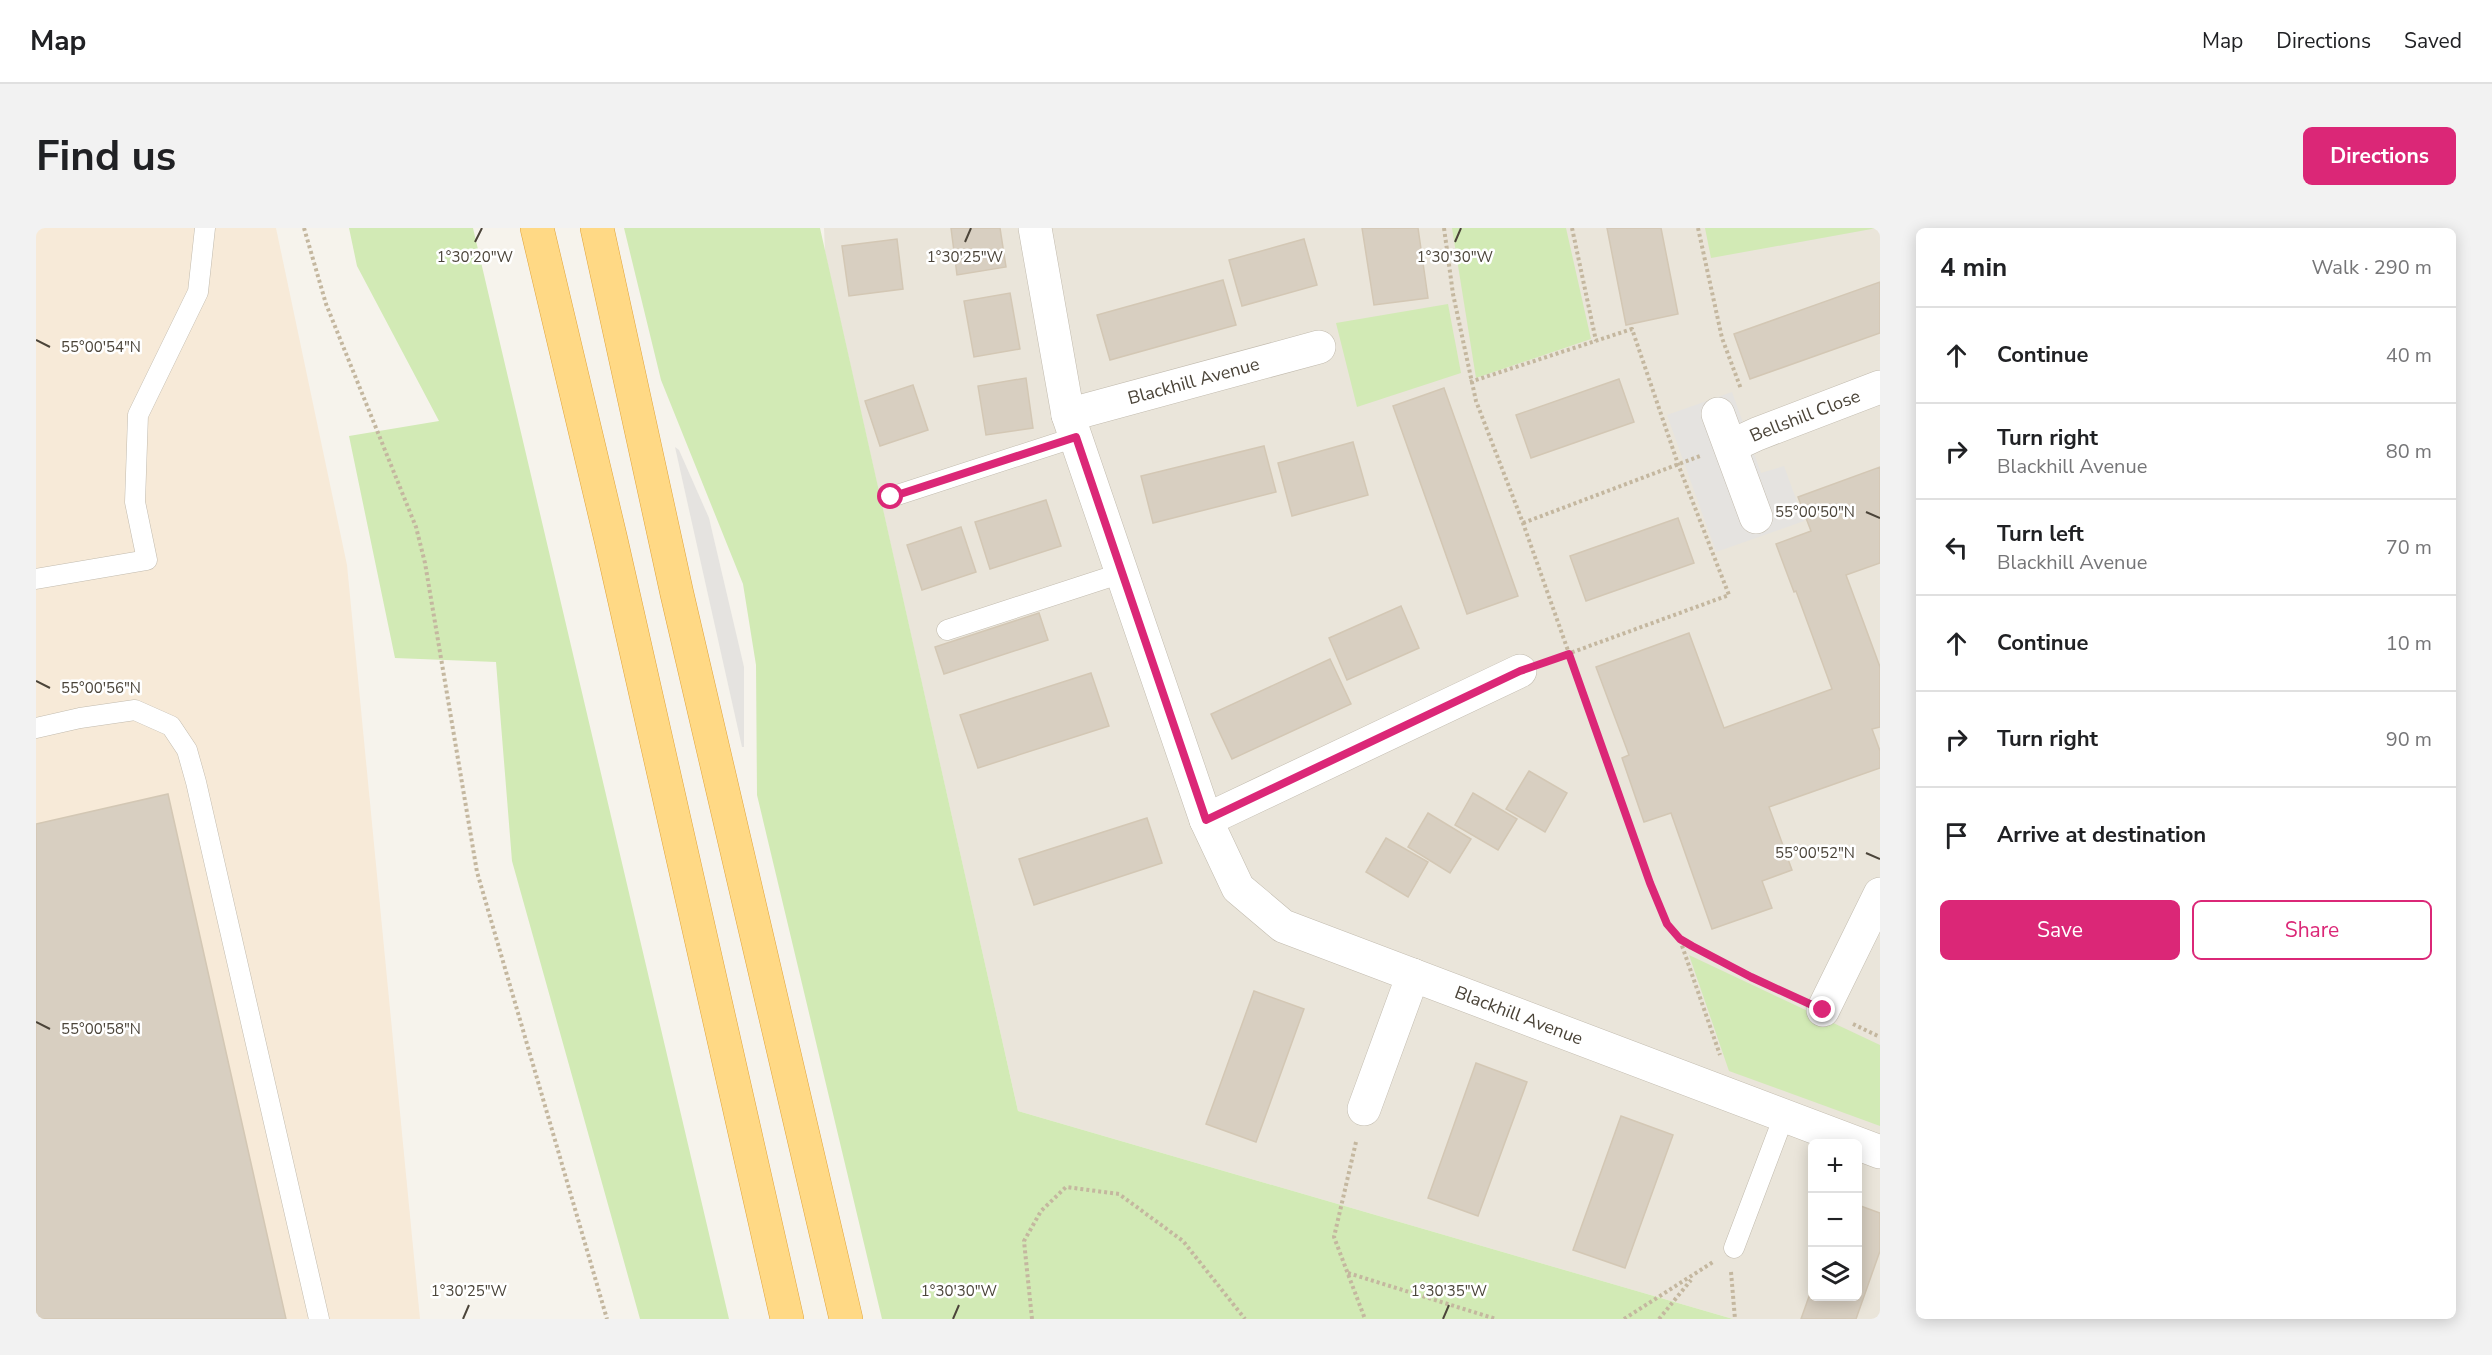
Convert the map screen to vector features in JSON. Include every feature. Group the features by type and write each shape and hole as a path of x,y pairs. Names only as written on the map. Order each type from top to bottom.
{"highway":[{"path":"537,228 614,551 787,1319"},
{"path":"597,228 677,594 846,1319"}],"street":[{"name":"Blackhill Avenue","path":"1035,228 1072,426 1206,820 1238,888 1283,926 1880,1152"},
{"name":"Blackhill Avenue","path":"1072,426 1319,347"},
{"name":"Bellshill Close","path":"1744,440 1880,387"},
{"name":"Bellshill Close","path":"1718,414 1744,440 1756,517"},
{"path":"1206,820 1520,671"},
{"path":"1823,1010 1880,894"},
{"path":"1364,1109 1413,975"}],"lane":[{"path":"36,579 147,560 135,502 138,416 198,292 205,228"},
{"path":"891,497 1072,426"},
{"path":"946,630 1122,573"},
{"path":"36,728 80,718 135,711 171,726 187,750 202,805 319,1319"},
{"path":"1734,1248 1784,1116"}],"path":[{"path":"303,228 326,304 416,527 425,563 477,872 607,1319"},
{"path":"1444,228 1453,294 1470,382 1524,523 1650,883 1667,924 1680,939 1751,977 1880,1037"},
{"path":"1572,228 1596,341"},
{"path":"1524,523 1744,440 1698,228"},
{"path":"1470,382 1632,328 1678,464 1729,595 1520,671"},
{"path":"1680,939 1735,1098"},
{"path":"1364,1109 1334,1237 1365,1319"},
{"path":"1032,1319 1024,1241 1041,1210 1066,1186 1119,1194 1183,1241 1245,1319"},
{"path":"1624,1319 1734,1248"},
{"path":"1734,1248 1730,1276 1735,1319"},
{"path":"1348,1273 1494,1319"},
{"path":"1659,1319 1693,1276"}],"shaded area":[{"path":"36,228 276,228 347,565 420,1319 36,1319"},
{"path":"824,228 1880,228 1880,1319 1733,1319 1018,1111 825,252"},
{"path":"1732,392 1761,473 1784,466 1804,521 1716,552 1667,415"},
{"path":"675,447 679,450 709,518 744,667 744,747 742,747"}],"green space":[{"path":"349,228 473,228 729,1319 640,1319 512,861 496,662 395,658 349,436 439,421 357,266"},
{"path":"624,228 820,228 1018,1111 1733,1319 882,1319 757,795 756,665 743,584 661,380"},
{"path":"1452,228 1566,228 1591,339 1476,378"},
{"path":"1705,228 1877,228 1711,258"},
{"path":"1448,304 1461,373 1357,407 1336,323"},
{"path":"1689,955 1880,1045 1880,1126 1729,1071"}],"building":[{"path":"951,228 1000,228 1006,267 957,275"},
{"path":"1362,228 1418,228 1428,298 1374,305"},
{"path":"1607,228 1661,228 1678,314 1626,325"},
{"path":"897,239 903,289 849,296 842,246"},
{"path":"1304,239 1317,285 1242,306 1229,260"},
{"path":"1223,280 1236,325 1110,360 1097,315"},
{"path":"1880,282 1880,333 1750,379 1734,334"},
{"path":"1010,293 1020,349 974,357 964,301"},
{"path":"1026,378 1033,428 986,435 978,386"},
{"path":"1619,379 1634,422 1531,458 1516,415"},
{"path":"913,385 928,430 880,446 865,401"},
{"path":"1444,388 1518,596 1467,614 1393,406"},
{"path":"1353,442 1368,495 1292,516 1278,463"},
{"path":"1264,446 1276,492 1153,523 1141,476"},
{"path":"1880,467 1880,563 1846,575 1880,667 1880,727 1872,729 1880,751 1880,768 1769,807 1792,870 1762,881 1772,908 1712,929 1671,813 1644,822 1622,758 1629,755 1596,667 1689,633 1724,728 1832,689 1776,544 1811,531 1798,497"},
{"path":"1046,500 1061,546 990,569 975,522"},
{"path":"1678,518 1694,563 1586,601 1570,556"},
{"path":"961,527 976,572 922,590 907,545"},
{"path":"1401,606 1419,648 1347,680 1329,638"},
{"path":"1039,613 1048,640 944,674 935,647"},
{"path":"1330,659 1351,704 1232,759 1211,714"},
{"path":"1091,673 1109,726 978,768 960,715"},
{"path":"1529,771 1567,793 1545,832 1506,809"},
{"path":"1473,793 1517,819 1498,850 1455,825"},
{"path":"168,794 286,1319 36,1319 36,824"},
{"path":"1428,813 1471,839 1450,873 1408,847"},
{"path":"1147,818 1162,863 1034,905 1019,859"},
{"path":"1386,838 1428,862 1408,897 1366,872"},
{"path":"1254,991 1304,1009 1256,1142 1206,1124"},
{"path":"1476,1063 1527,1082 1478,1216 1428,1198"},
{"path":"1621,1116 1673,1135 1625,1268 1573,1250"},
{"path":"1862,1206 1880,1213 1880,1251 1856,1319 1801,1319 1808,1299 1862,1301"}],"route":[{"path":"891,497 1076,437 1206,820 1520,671 1569,654 1650,883 1667,924 1680,939 1692,946 1751,977 1823,1010"}]}
